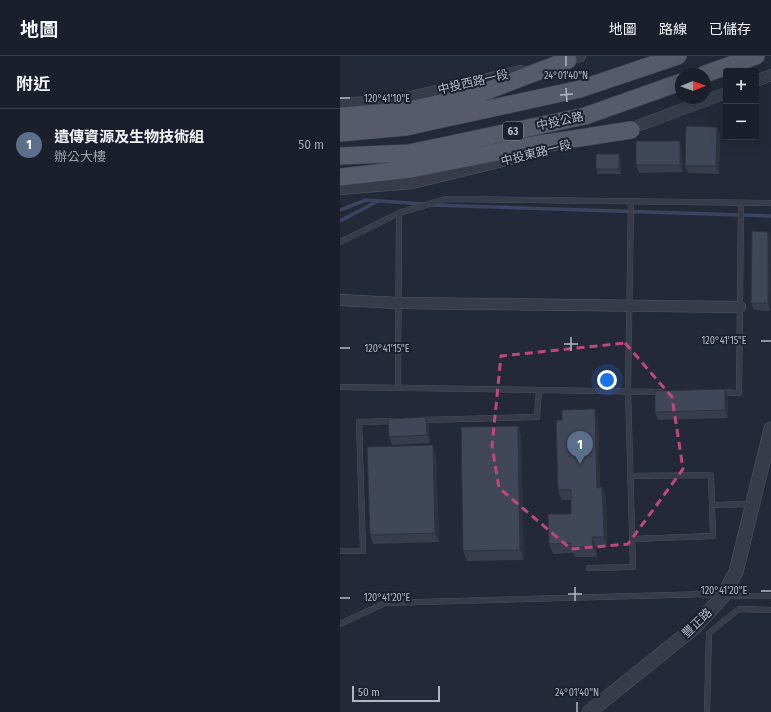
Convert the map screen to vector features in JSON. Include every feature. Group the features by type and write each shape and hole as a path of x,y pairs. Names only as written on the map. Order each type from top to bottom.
{"main road":[{"name":"63","path":"340,133 406,127 580,89 678,56"},
{"path":"711,72 756,56"},
{"path":"340,116 404,111 474,96 574,58"},
{"name":"中投公路","path":"340,156 409,153 585,116 675,84"},
{"path":"340,177 411,169 528,146 631,130"}],"street":[{"name":"中投西路一段","path":"340,104 402,99 574,58"},
{"path":"759,80 771,75"},
{"name":"中投東路一段","path":"340,189 413,183 631,130 723,93"},
{"path":"340,300 398,303 740,308"},
{"name":"豐正路","path":"589,712 695,627 722,596 736,572 771,430"}],"lane":[{"path":"340,242 399,213 446,200 771,203"},
{"path":"588,568 633,567 628,391 631,202"},
{"path":"715,392 739,393 740,203"},
{"path":"398,388 399,213"},
{"path":"340,387 668,392"},
{"path":"413,420 537,417 539,390"},
{"path":"340,551 363,551 359,422 405,421"},
{"path":"631,476 711,475 713,536 632,539"},
{"path":"712,504 753,504"},
{"path":"340,624 385,603 708,594 722,596 771,596"},
{"path":"707,712 709,633 739,609 771,610"}],"highlighted area":[{"path":"625,343 672,397 683,469 628,544 571,549 499,488 492,446 501,356"}],"building":[{"path":"686,126 717,127 716,166 685,166"},
{"path":"636,141 680,141 680,165 636,165"},
{"path":"596,154 619,154 619,169 596,169"},
{"path":"752,231 768,232 768,303 751,303"},
{"path":"725,389 725,410 655,412 655,391"},
{"path":"595,409 597,488 602,487 604,537 592,537 593,547 571,547 571,543 549,544 548,514 571,514 571,490 558,490 556,420 562,420 562,410"},
{"path":"426,417 427,435 389,437 388,419"},
{"path":"518,426 520,550 463,551 461,427"},
{"path":"433,445 435,533 370,535 367,447"}],"waterway":[{"path":"340,210 366,200 423,204"},
{"path":"340,221 378,201"},
{"path":"431,205 771,216"}],"place":[{"name":"遺傳資源及生物技術組","path":"580,464"}]}
